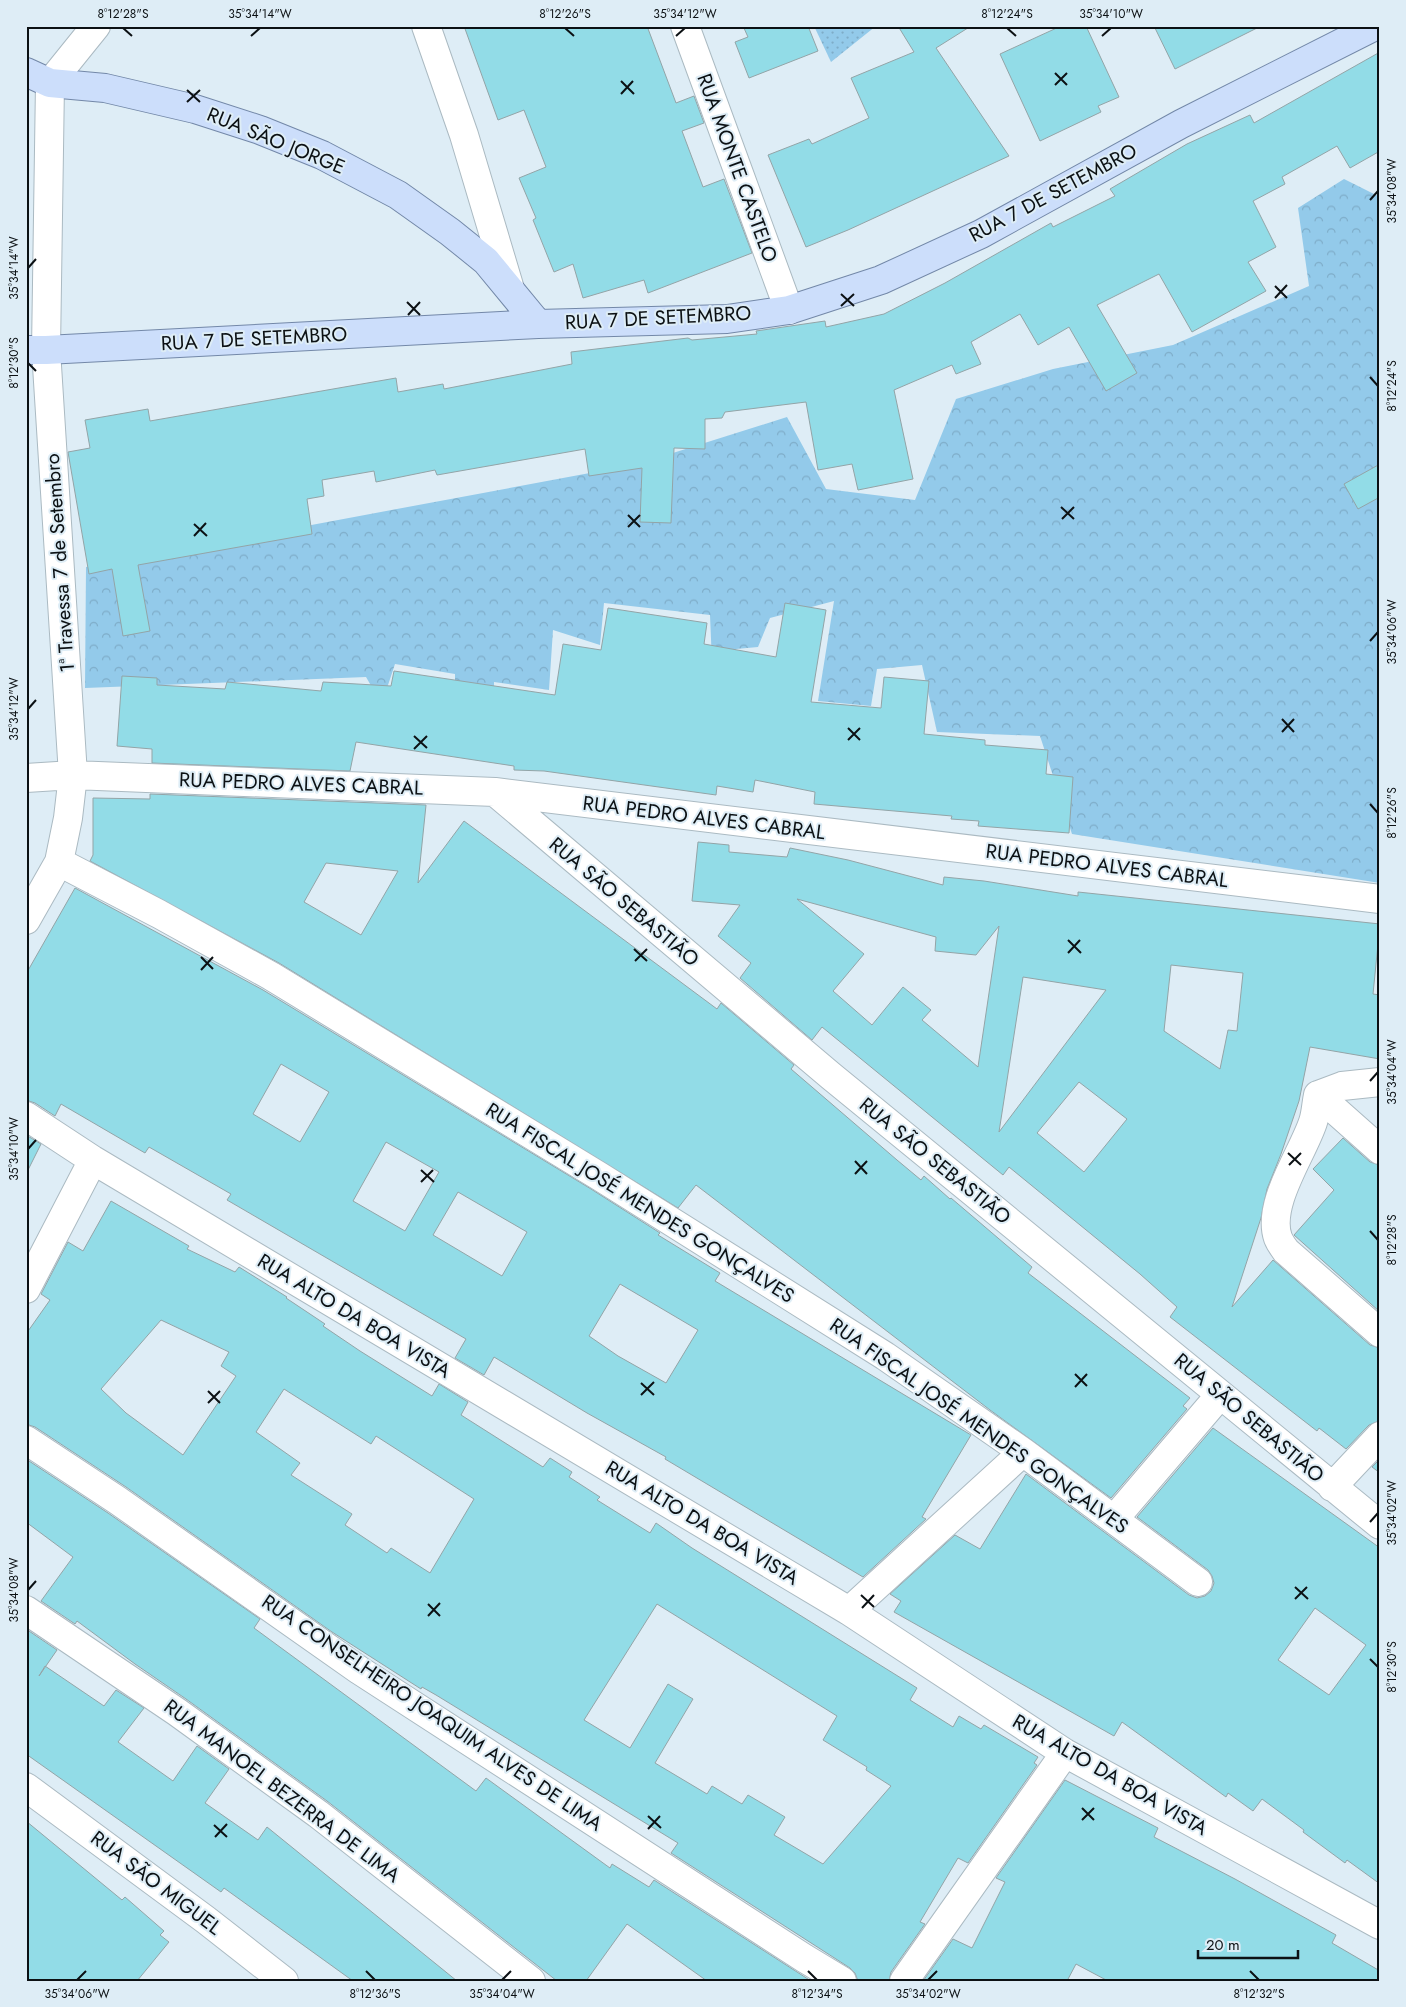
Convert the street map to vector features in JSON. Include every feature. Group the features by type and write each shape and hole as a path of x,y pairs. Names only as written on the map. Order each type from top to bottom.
{"main road":[{"name":"RUA 7 DE SETEMBRO","path":"36,350 538,324 727,319 789,310 880,280 981,234 1181,124 1375,26"},
{"name":"RUA SÃO JORGE","path":"38,77 104,88 196,109 260,130 322,155 398,195 450,232 486,261 538,324"}],"street":[{"path":"38,77 96,26"},
{"path":"426,26 464,135 510,289"},
{"name":"RUA MONTE CASTELO","path":"685,26 789,310"},
{"name":"1ª Travessa 7 de Setembro","path":"26,920 59,862 68,818 73,775 36,350 38,77"},
{"name":"RUA PEDRO ALVES CABRAL","path":"26,778 73,775 495,792 1380,899"},
{"name":"RUA SÃO SEBASTIÃO","path":"495,792 831,1076 1134,1322 1332,1487 1380,1524"},
{"name":"RUA FISCAL JOSÉ MENDES GONÇALVES","path":"59,862 159,914 271,976 599,1176 885,1356 1115,1518 1198,1582"},
{"path":"1318,1095 1342,1086 1380,1082"},
{"path":"1318,1095 1380,1150"},
{"path":"1318,1095 1313,1122 1288,1176 1278,1210 1275,1224 1278,1239 1286,1251 1380,1333"},
{"name":"RUA ALTO DA BOA VISTA","path":"26,1116 93,1160 849,1611 1065,1753 1380,1925"},
{"path":"26,1289 93,1160"},
{"path":"1115,1518 1220,1395"},
{"path":"1332,1487 1380,1436"},
{"name":"RUA CONSELHEIRO JOAQUIM ALVES DE LIMA","path":"26,1440 125,1505 359,1670 842,1981"},
{"path":"849,1611 1023,1452"},
{"name":"RUA MANOEL BEZERRA DE LIMA","path":"26,1610 177,1712 318,1814 531,1981"},
{"path":"904,1981 1065,1753"},
{"name":"RUA SÃO MIGUEL","path":"26,1787 191,1908 284,1981"}],"green space":[{"path":"814,26 876,26 831,62"},
{"path":"1344,179 1380,197 1380,883 1072,834 1040,736 937,732 922,665 877,669 871,706 818,701 834,601 770,618 758,647 736,649 732,672 712,663 710,615 604,603 600,645 553,630 549,690 494,682 494,708 455,700 455,674 395,664 387,688 373,689 366,677 85,688 86,567 638,464 787,417 826,489 915,500 956,399 1053,369 1173,345 1309,286 1298,208"}],"building":[{"path":"464,26 647,26 676,103 694,96 704,123 682,131 703,187 724,179 752,253 648,293 644,280 583,298 573,264 554,272 533,220 536,218 519,178 546,167 524,110 498,120"},
{"path":"743,26 808,26 818,51 749,78 735,42 748,37"},
{"path":"898,26 971,26 936,48 1009,156 848,230 806,247 768,155 809,139 812,144 869,118 851,78 914,52"},
{"path":"1061,26 1086,26 1119,97 1098,106 1101,112 1040,141 1000,54"},
{"path":"1154,26 1261,26 1175,69"},
{"path":"1380,52 1380,151 1350,168 1337,146 1282,177 1285,184 1253,201 1276,247 1248,262 1266,291 1192,332 1159,274 1097,305 1137,373 1106,391 1069,327 1038,345 1020,314 971,342 981,364 956,374 952,365 894,390 913,479 858,490 852,464 818,470 806,402 725,412 722,418 705,419 705,449 674,448 671,523 640,522 642,468 589,476 585,449 437,475 435,470 376,482 374,471 322,480 324,496 307,499 312,534 138,565 150,631 123,636 112,569 89,574 68,452 90,448 85,420 148,409 150,421 396,378 398,392 443,384 444,389 572,364 571,352 688,338 692,340 757,334 756,331 825,321 826,327 884,314 945,283 1051,223 1053,227 1115,196 1110,189 1187,144 1250,115 1254,123"},
{"path":"1380,464 1380,497 1358,509 1344,484"},
{"path":"785,603 826,610 811,702 881,708 884,677 929,681 924,734 985,740 985,745 1048,750 1046,774 1073,777 1069,833 978,826 979,821 951,819 952,816 814,804 815,792 755,780 753,792 717,786 716,795 544,771 514,770 514,766 356,742 350,771 152,763 152,749 117,746 122,676 157,678 157,685 225,689 227,682 321,691 323,682 391,686 394,671 555,695 563,644 601,650 608,608 707,623 704,644 776,657"},
{"path":"150,794 426,805 418,883 464,821 717,1009 721,1003 794,1065 791,1069 897,1160 921,1180 924,1176 1032,1267 1028,1273 1190,1398 1183,1406 1187,1409 1111,1498 990,1410 696,1185 678,1208 279,963 90,861 93,855 93,798 150,799","holes":["326,863 398,871 361,935 304,902"]},
{"path":"698,842 729,845 729,852 787,857 790,848 848,860 943,885 944,877 984,881 1078,896 1078,892 1380,924 1373,994 1380,995 1380,1059 1310,1047 1299,1101 1267,1189 1261,1218 1232,1307 1273,1260 1370,1345 1380,1348 1380,1421 1369,1425 1346,1449 1319,1428 1317,1431 1170,1317 1177,1307 1140,1274 1009,1167 1003,1175 822,1027 812,1040 740,978 751,963 718,936 740,905 692,901","holes":["797,899 936,937 935,951 976,955 999,926 978,1067 922,1020 931,1010 903,987 872,1025 833,991 864,954","1171,965 1243,973 1237,1031 1228,1030 1220,1069 1164,1031","1023,977 1106,990 999,1132","1079,1082 1127,1119 1084,1172 1037,1133"]},
{"path":"75,888 263,990 591,1189 660,1233 658,1235 720,1273 715,1281 971,1435 922,1517 926,1519 863,1577 665,1459 666,1457 587,1413 494,1357 484,1375 455,1358 466,1339 227,1200 231,1194 149,1147 145,1153 61,1104 55,1116 35,1103 26,1100 26,974","holes":["281,1064 329,1092 300,1142 253,1114","386,1142 439,1172 405,1231 353,1201","458,1192 527,1232 502,1276 433,1235","620,1284 698,1330 666,1383 618,1356 589,1336"]},
{"path":"26,1135 41,1144 26,1174"},
{"path":"1343,1138 1370,1162 1380,1165 1380,1312 1294,1235 1334,1190 1313,1169"},
{"path":"111,1201 189,1246 187,1249 235,1272 239,1267 287,1297 325,1324 323,1326 360,1351 432,1396 439,1384 468,1402 461,1415 543,1467 550,1458 572,1472 569,1477 600,1497 597,1500 650,1533 656,1523 692,1548 917,1688 910,1700 953,1727 959,1716 981,1729 984,1725 1038,1757 1034,1763 1037,1765 968,1863 958,1858 920,1922 925,1924 891,1972 889,1981 858,1981 855,1973 850,1968 671,1853 678,1843 436,1695 422,1687 421,1689 332,1632 126,1487 35,1427 26,1424 26,1334 50,1300 41,1294 68,1242 83,1251","holes":["161,1320 229,1352 221,1366 236,1376 183,1455 126,1413 101,1389","284,1389 371,1444 376,1436 474,1499 430,1573 391,1548 387,1553 345,1525 352,1514 291,1475 300,1463 256,1432","657,1604 837,1716 823,1740 867,1767 866,1770 891,1786 823,1864 774,1835 785,1817 748,1795 742,1804 712,1786 707,1794 655,1763 693,1699 668,1684 630,1748 584,1720"]},
{"path":"1213,1428 1380,1548 1380,1884 1347,1860 1345,1863 1262,1799 1253,1811 1228,1793 1226,1797 1122,1722 1114,1736 894,1612 901,1601 890,1594 955,1535 980,1549 1026,1474 1189,1595 1197,1598 1205,1596 1211,1591 1214,1583 1208,1570 1137,1517","holes":["1315,1608 1366,1645 1329,1695 1278,1660"]},
{"path":"26,1459 108,1513 260,1619 254,1628 476,1791 486,1778 610,1868 612,1864 649,1887 654,1880 811,1981 707,1981 627,1924 586,1981 557,1981 327,1801 77,1621 75,1624 41,1601 73,1557 26,1522"},
{"path":"1380,1459 1380,1473 1372,1467"},
{"path":"26,1629 57,1650 46,1666 104,1706 116,1690 144,1708 118,1742 173,1781 197,1746 229,1769 205,1803 258,1840 267,1827 457,1981 353,1981 224,1888 221,1892 26,1754"},
{"path":"1065,1780 1158,1828 1154,1837 1336,1935 1332,1943 1380,1971 1380,1981 1108,1981 1076,1964 1067,1981 923,1981 953,1939 972,1948 1005,1882 996,1878"},
{"path":"26,1821 122,1900 125,1897 164,1931 160,1935 169,1942 137,1981 26,1981"}]}
